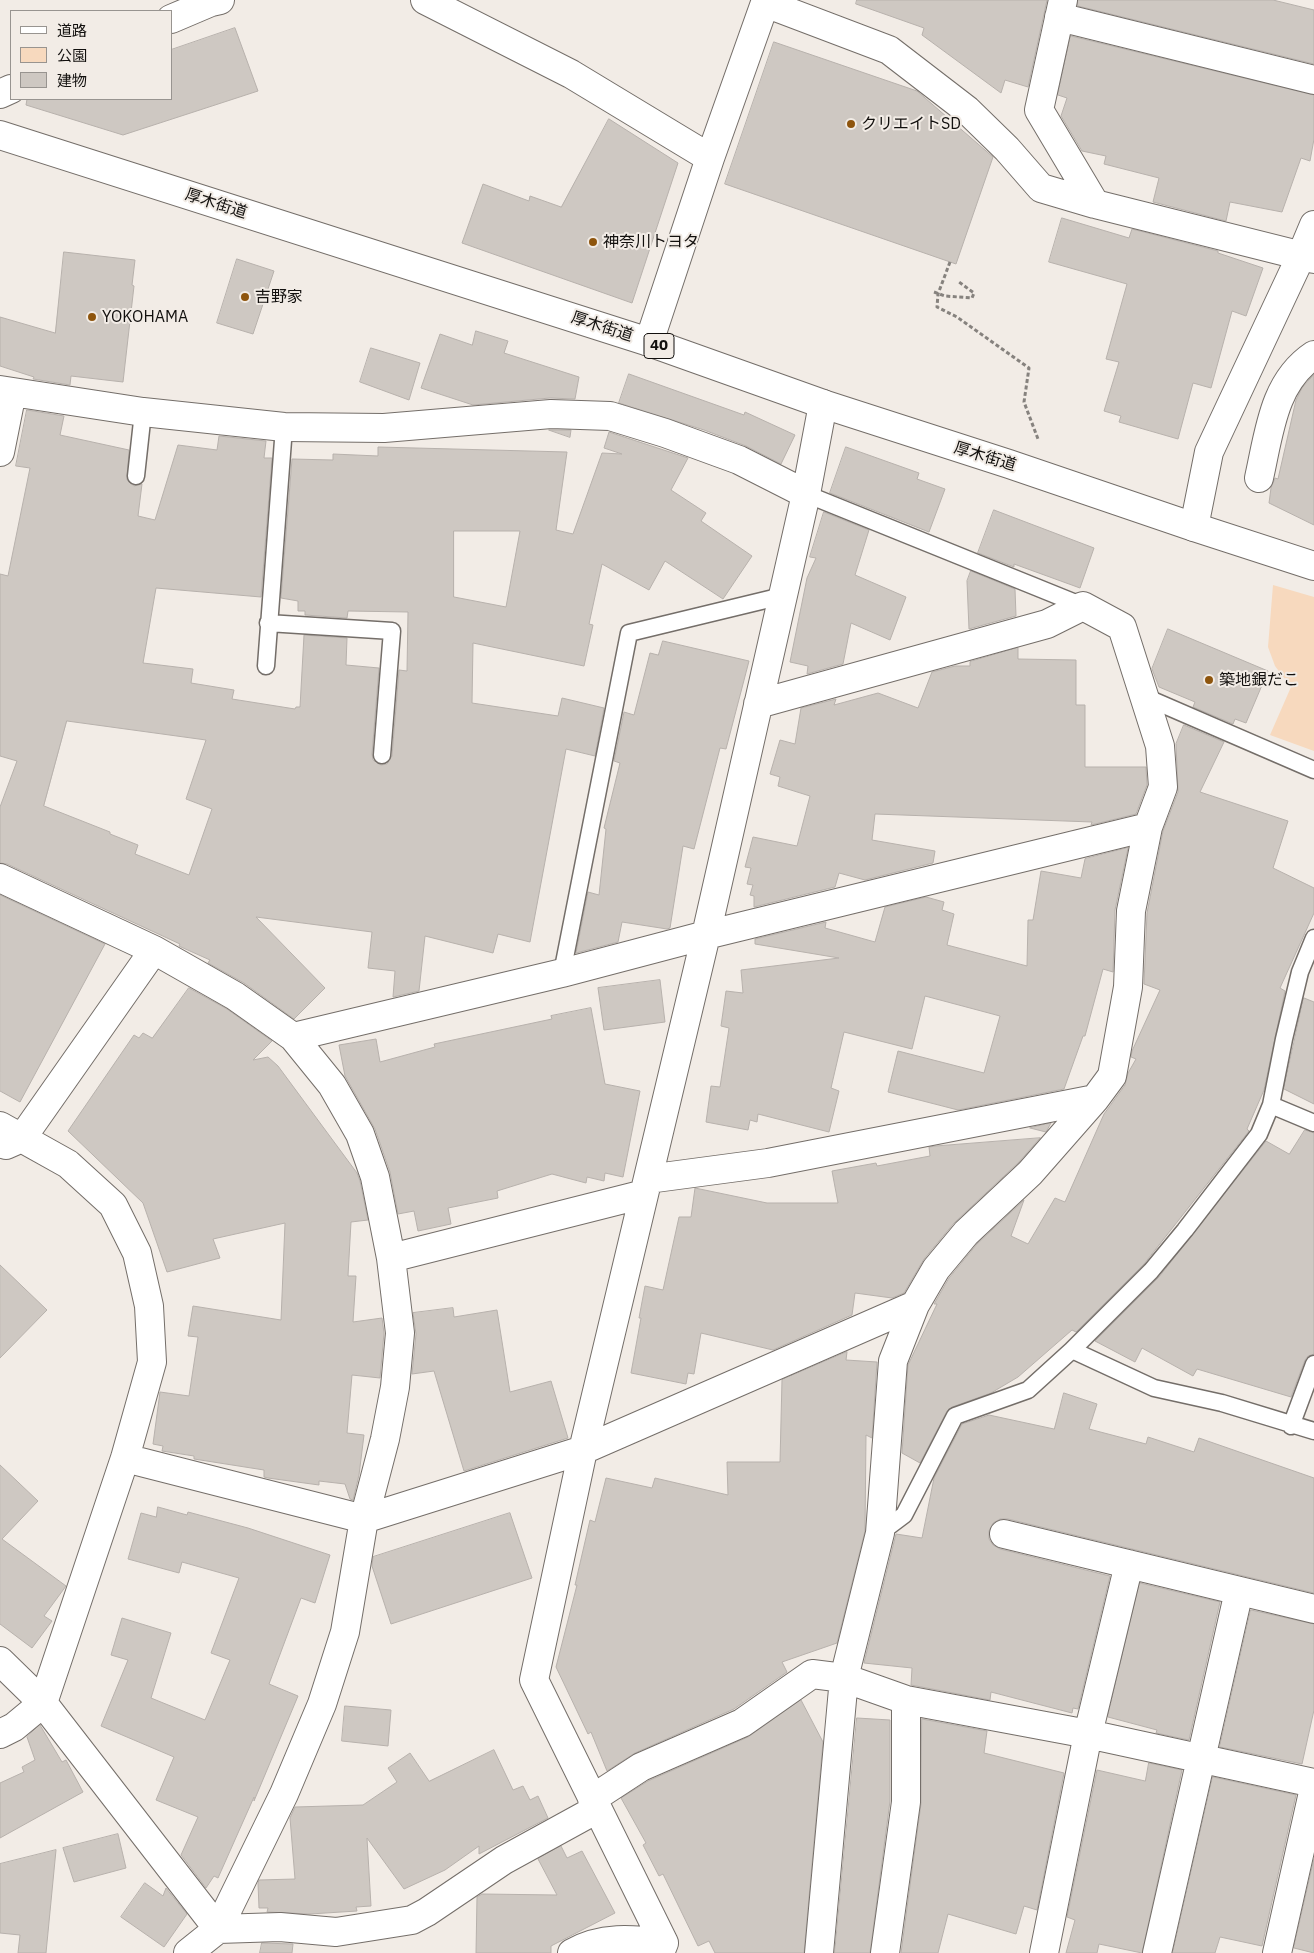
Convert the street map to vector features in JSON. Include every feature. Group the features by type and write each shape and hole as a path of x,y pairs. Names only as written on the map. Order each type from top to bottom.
{"street":[{"path":"172,19 220,0"},
{"path":"425,0 571,74 710,158"},
{"path":"649,342 710,158 765,3 889,50 967,110 1007,149 1041,188 1096,204 1308,257"},
{"path":"1096,204 1039,110 1061,9 1314,80"},
{"name":"厚木街道","path":"0,135 649,342 823,404 1314,566"},
{"path":"1194,527 1208,452 1308,257 1314,225"},
{"path":"1259,478 1275,406 1288,381 1304,362 1314,355"},
{"path":"0,452 6,391 143,412 284,427 384,428 551,414 610,416 665,433 739,460 806,494"},
{"path":"662,1948 534,1680 584,1450 706,935 806,494 823,404"},
{"path":"758,704 1047,624 1084,606 1122,627 1160,746 1163,787 1148,827 1132,911 1128,987 1112,1076 1095,1099 1030,1173 966,1233 936,1269 916,1305 893,1361 880,1533 844,1678 819,1953"},
{"path":"293,1037 562,974 706,935 1148,827"},
{"path":"0,878 154,950 235,996 293,1037 332,1085 360,1134 375,1177 390,1258 400,1333 395,1387 385,1439 364,1519 345,1632 322,1704 284,1794 218,1929 188,1953"},
{"path":"0,1734 14,1727 43,1703 125,1458 152,1362 149,1306 137,1253 113,1205 68,1164 7,1137 154,950"},
{"path":"390,1258 646,1187 1095,1099"},
{"path":"125,1458 364,1519 584,1450 916,1305"},
{"path":"1004,1534 1314,1609"},
{"path":"1044,1953 1088,1734 1129,1564"},
{"path":"1157,1953 1239,1591"},
{"path":"0,1662 43,1703 218,1929"},
{"path":"218,1929 280,1928 336,1932 412,1920 594,1804 641,1767 742,1723 812,1674 844,1678 906,1700 1088,1734 1314,1783"},
{"path":"885,1953 906,1802 906,1700"},
{"path":"1278,1953 1314,1788"},
{"path":"572,1953 585,1946 626,1939 662,1948"}],"lane":[{"path":"136,476 143,412"},
{"path":"266,666 284,427"},
{"path":"806,494 1084,606"},
{"path":"562,974 630,633 782,596"},
{"path":"268,623 392,631 382,755"},
{"path":"1143,696 1314,770"},
{"path":"880,1533 904,1515 956,1416 1028,1390 1072,1350 1150,1271 1185,1230 1259,1134 1272,1105 1284,1039 1300,972 1314,938"},
{"path":"1272,1105 1314,1123"},
{"path":"1072,1350 1154,1388 1222,1403 1291,1426 1314,1431"},
{"path":"1291,1426 1314,1364"}],"path":[{"path":"950,262 936,293 937,307 957,317 1029,368 1024,402 1039,442"},
{"path":"936,293 972,298 974,293 959,282"}],"green space":[{"path":"1273,585 1314,597 1314,751 1270,735 1291,687 1275,666 1268,647"}],"building":[{"path":"857,0 1047,0 1028,87 1005,80 1001,93 922,35 924,28 856,4"},
{"path":"1078,0 1273,0 1314,10 1314,64 1078,6"},
{"path":"235,28 258,91 123,135 26,105 27,100 172,100 172,50"},
{"path":"1071,36 1314,95 1314,139 1310,161 1301,158 1282,212 1230,202 1226,221 1153,202 1159,178 1104,164 1106,156 1082,151 1061,116 1067,98 1058,95"},
{"name":"クリエイトSD","path":"774,42 917,91 993,157 956,264 725,184"},
{"path":"609,119 678,163 632,303 462,243 483,184 529,201 530,196 561,207"},
{"path":"1062,218 1129,238 1132,229 1218,251 1218,253 1263,268 1246,316 1232,311 1211,388 1193,383 1178,439 1119,422 1121,416 1104,411 1119,362 1106,359 1127,284 1049,262"},
{"path":"64,252 135,260 132,285 134,286 123,382 71,376 70,385 33,379 34,377 0,366 0,317 55,333"},
{"name":"吉野家","path":"237,259 274,271 253,334 217,323"},
{"path":"476,331 508,341 504,353 579,377 575,399 550,398 473,405 421,388 440,334 472,345"},
{"path":"371,348 420,363 409,400 360,382"},
{"path":"629,374 744,415 745,412 795,435 781,464 746,446 704,430 619,403"},
{"path":"1314,375 1314,525 1269,503 1271,488 1275,478 1278,479 1296,400 1302,388"},
{"path":"27,410 64,416 60,435 129,450 127,480 134,486 142,484 138,516 155,520 178,445 217,450 219,436 266,441 264,458 272,458 261,597 156,588 143,663 193,669 191,683 234,690 232,699 295,709 300,707 304,635 347,638 346,665 379,668 372,754 373,760 381,765 387,764 392,756 399,670 407,671 408,612 348,611 347,618 305,615 305,611 298,611 298,601 281,598 292,459 333,460 333,454 378,456 378,447 567,452 556,530 573,534 602,453 622,454 604,448 609,432 688,458 671,490 706,513 701,521 752,556 723,599 665,561 649,590 602,564 589,624 593,625 584,666 473,643 472,703 558,716 562,698 604,708 595,756 566,749 530,942 498,934 493,953 425,936 419,991 393,997 395,971 368,968 372,932 256,917 325,988 294,1019 244,983 208,963 210,960 179,946 180,944 7,864 0,863 0,807 17,761 0,756 0,574 8,576 30,468 16,466","holes":["454,531 520,531 506,607 454,597","67,721 206,740 186,799 212,809 189,875 135,854 138,845 44,806"]},
{"path":"549,430 571,430 570,437"},
{"path":"846,447 919,473 917,479 945,489 929,532 830,493"},
{"path":"994,510 1094,548 1080,588 1014,564 1014,567 978,553"},
{"path":"824,512 869,530 855,575 906,597 890,640 851,623 843,664 807,674 808,666 790,662 807,578 816,558 810,557"},
{"path":"971,571 1015,589 1016,616 969,629 967,581"},
{"name":"築地銀だこ","path":"1168,629 1268,671 1246,723 1235,719 1233,724 1193,707 1195,702 1159,687 1152,669"},
{"path":"663,641 749,661 726,749 720,748 694,849 683,846 670,928 622,922 618,942 576,953 588,892 599,895 606,829 604,828 620,763 614,761 624,712 634,715 650,653 658,655"},
{"path":"1018,648 1018,659 1076,660 1076,705 1085,705 1085,767 1146,767 1147,785 1136,814 1091,825 1092,822 875,814 872,840 935,851 933,863 865,880 839,873 835,887 754,907 754,896 750,895 753,885 747,884 751,868 745,867 753,837 797,846 810,796 778,786 780,777 770,774 780,740 795,744 801,708 836,699 834,705 878,693 918,708 932,672 955,666 970,666 970,662"},
{"path":"1184,725 1224,742 1200,792 1288,821 1273,868 1314,888 1314,913 1280,988 1285,991 1264,1090 1247,1129 1249,1131 1144,1264 1076,1332 1072,1330 1018,1377 991,1393 952,1407 947,1411 920,1463 902,1453 908,1365 937,1304 934,1304 949,1278 977,1244 1024,1200 1011,1236 1028,1244 1055,1198 1065,1202 1104,1114 1125,1085 1128,1073 1136,1059 1131,1057 1132,1051 1160,990 1144,984 1147,913 1163,831 1178,792 1176,744"},
{"path":"1128,848 1115,910 1113,972 1103,969 1085,1036 1083,1036 1064,1089 958,1110 888,1092 898,1051 984,1073 1000,1016 925,996 912,1049 844,1032 831,1088 839,1091 829,1132 758,1114 757,1122 750,1120 748,1130 706,1122 711,1086 720,1087 729,1028 721,1026 726,991 743,993 741,970 839,958 755,944 755,939 826,922 825,928 875,942 885,907 926,897 944,902 942,910 954,914 947,945 1027,966 1028,920 1033,920 1041,871 1081,878 1085,859"},
{"path":"0,895 105,944 20,1102 0,1091"},
{"path":"660,980 665,1022 604,1030 598,988"},
{"path":"189,988 227,1009 272,1041 253,1060 268,1057 278,1066 357,1173 360,1181 368,1220 351,1222 348,1276 356,1276 353,1322 382,1318 384,1333 380,1378 352,1375 347,1433 364,1435 359,1475 353,1500 350,1499 345,1484 319,1481 319,1485 268,1478 264,1477 264,1470 194,1459 194,1456 162,1451 163,1446 153,1444 160,1392 189,1396 198,1337 188,1336 193,1306 281,1320 285,1223 213,1239 220,1258 167,1272 143,1203 68,1131 134,1035 139,1038 143,1033 152,1038"},
{"path":"1304,998 1314,1002 1314,1104 1284,1089"},
{"path":"591,1008 605,1084 640,1091 623,1177 605,1173 604,1181 587,1177 586,1183 552,1174 497,1191 498,1198 448,1208 451,1224 418,1231 414,1211 398,1214 390,1172 375,1129 345,1076 339,1045 376,1039 380,1062 435,1047 434,1044 552,1019 551,1016"},
{"path":"1051,1123 1046,1132 1030,1128"},
{"path":"1305,1130 1314,1133 1314,1354 1308,1356 1305,1360 1291,1397 1197,1369 1193,1376 1142,1348 1135,1362 1095,1341 1159,1277 1266,1141 1289,1154"},
{"path":"1040,1138 1019,1162 954,1223 924,1259 904,1293 892,1298 855,1293 852,1315 773,1350 701,1333 694,1374 688,1373 686,1384 631,1373 645,1286 663,1290 679,1217 691,1217 695,1188 767,1203 838,1203 832,1171 876,1163 877,1166 930,1156 929,1147"},
{"path":"0,1265 47,1310 0,1358"},
{"path":"453,1308 454,1317 497,1310 510,1392 551,1381 568,1438 464,1471 434,1371 412,1374 416,1334 413,1313"},
{"path":"847,1352 846,1360 877,1362 872,1438 866,1435 865,1531 837,1643 782,1662 787,1672 734,1709 635,1753 607,1771 591,1732 588,1734 556,1667 577,1585 575,1585 590,1520 595,1522 606,1478 652,1488 655,1478 728,1495 727,1462 780,1462 782,1380"},
{"path":"1064,1393 1097,1404 1089,1429 1146,1444 1148,1437 1194,1452 1199,1438 1314,1478 1314,1593 1008,1519 1000,1519 993,1523 989,1531 989,1539 993,1545 1000,1549 1110,1576 1078,1709 1073,1708 1072,1713 991,1692 990,1700 911,1685 912,1668 864,1663 896,1534 922,1538 934,1478 962,1424 989,1415 1054,1429"},
{"path":"0,1465 38,1501 2,1539 66,1586 44,1616 52,1621 32,1648 0,1624"},
{"path":"158,1507 187,1515 188,1512 248,1528 330,1555 315,1603 301,1598 269,1684 298,1696 254,1801 254,1797 218,1878 214,1876 206,1888 181,1855 198,1817 156,1800 174,1757 101,1726 128,1660 111,1655 122,1618 171,1633 151,1698 205,1720 230,1660 211,1653 239,1578 182,1562 179,1573 128,1559 141,1513 156,1517"},
{"path":"510,1513 532,1578 391,1624 372,1566 373,1557"},
{"path":"1140,1583 1220,1602 1189,1740 1156,1733 1157,1730 1108,1717"},
{"path":"1251,1610 1314,1624 1314,1710 1302,1764 1220,1747"},
{"path":"801,1700 823,1742 804,1953 715,1953 709,1941 698,1946 663,1874 659,1876 643,1845 646,1843 621,1798 648,1781 748,1737"},
{"path":"345,1706 391,1710 388,1746 342,1741"},
{"path":"857,1718 890,1720 890,1801 870,1953 835,1953"},
{"path":"922,1719 987,1731 984,1753 1064,1773 1037,1910 1024,1906 1016,1934 948,1914 938,1953 901,1953 921,1804"},
{"path":"40,1725 62,1762 66,1760 83,1792 0,1838 0,1783 24,1772 22,1767 35,1760 27,1737"},
{"path":"494,1750 513,1790 523,1786 530,1800 538,1796 548,1818 479,1854 479,1846 445,1870 404,1889 367,1838 371,1906 356,1907 357,1911 310,1914 267,1912 268,1908 259,1908 259,1880 295,1879 290,1818 295,1807 363,1805 397,1782 388,1768 410,1753 429,1781"},
{"path":"1149,1763 1182,1770 1142,1953 1099,1944 1097,1953 1066,1953 1075,1920 1067,1917 1097,1770 1145,1781"},
{"path":"1213,1777 1296,1795 1262,1946 1220,1937 1215,1953 1173,1953"},
{"path":"118,1834 126,1868 74,1882 63,1848"},
{"path":"561,1846 567,1858 582,1851 615,1913 551,1946 551,1953 476,1953 477,1897 482,1894 557,1895 538,1859"},
{"path":"56,1850 46,1953 18,1953 20,1935 0,1933 0,1864"},
{"path":"1314,1859 1314,1953 1294,1948"},
{"path":"145,1883 163,1896 166,1888 187,1914 164,1947 121,1917"},
{"path":"262,1943 293,1944 292,1953 260,1953"}],"place":[{"name":"クリエイトSD","path":"851,124"},
{"name":"神奈川トヨタ","path":"593,242"},
{"name":"吉野家","path":"245,297"},
{"name":"YOKOHAMA","path":"92,317"},
{"name":"築地銀だこ","path":"1209,680"}]}
